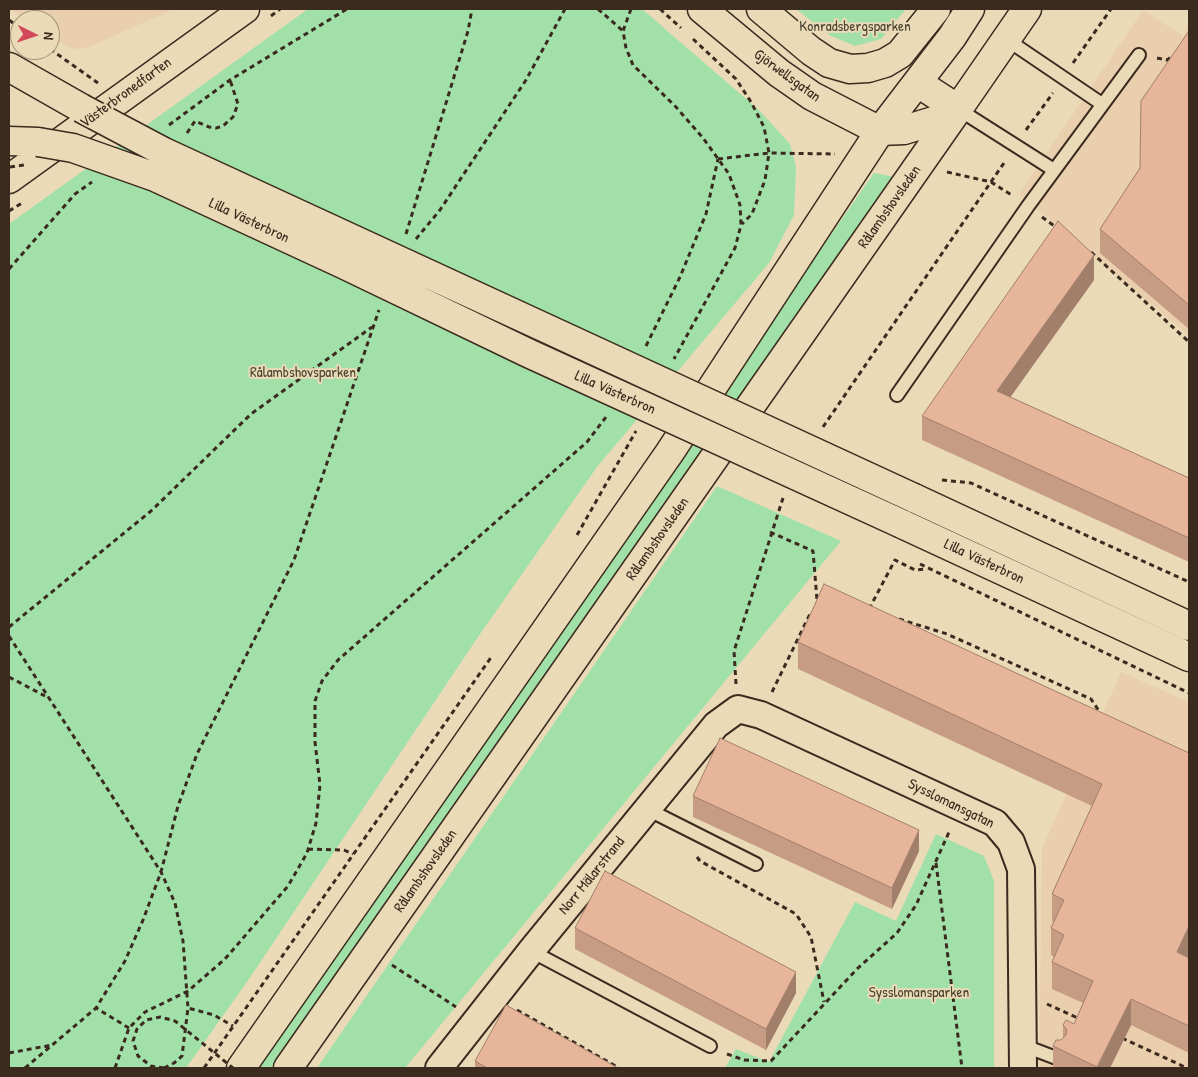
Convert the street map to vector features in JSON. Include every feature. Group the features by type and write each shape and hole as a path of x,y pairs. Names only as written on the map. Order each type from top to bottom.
{"main road":[{"name":"Västerbronedfarten","path":"9,178 245,9"},
{"name":"Gjörwellsgatan","path":"702,9 779,73 812,96 880,131"},
{"path":"761,9 811,51 829,63 850,69 885,63 900,54 936,9"},
{"path":"241,1068 670,452 880,131 952,37 970,9"},
{"name":"Rålambshovsleden","path":"288,1068 1027,9"},
{"name":"Lilla Västerbron","path":"9,67 164,152 1189,626"},
{"path":"880,131 904,130 937,120 958,109 918,83"},
{"name":"Lilla Västerbron","path":"9,141 38,142 73,148 155,177 343,264 528,354 1189,657"}],"street":[{"name":"Norr Mälarstrand","path":"439,1068 531,951 605,871 647,809 716,725 738,709 761,715"},
{"name":"Sysslomansgatan","path":"761,715 995,823 1011,842 1021,869 1022,1057"}],"lane":[{"path":"1006,39 1102,104"},
{"path":"896,395 1054,170 1139,55"},
{"path":"958,109 1054,170"},
{"path":"647,809 685,830 756,864"},
{"path":"531,951 710,1046"},
{"path":"1022,1057 1059,1059"}],"path":[{"path":"405,240 468,31 472,9"},
{"path":"411,245 440,210 521,88 564,9"},
{"path":"598,9 623,31"},
{"path":"631,9 623,31 626,48 633,65 676,107 729,174 738,194 741,225 735,248 670,366"},
{"path":"660,9 683,30"},
{"path":"690,36 736,79 764,127 769,153 765,180 752,214 741,225"},
{"path":"1139,55 1167,60 1181,50"},
{"path":"60,56 99,84"},
{"path":"186,134 195,121 216,128 223,126 233,117 238,104 230,80"},
{"path":"644,353 680,277 706,214 718,159"},
{"path":"1097,257 1189,342"},
{"path":"25,1068 96,1008 125,961 161,872 178,806 197,754 294,560 383,301"},
{"path":"9,627 151,512 251,414 373,326"},
{"path":"114,1068 129,1028 145,1012 188,991 225,959 262,919 288,886 308,849 316,823 320,785 314,719 315,700 322,681 338,660 587,442 610,412"},
{"path":"574,540 639,427"},
{"path":"933,479 971,483 1189,582"},
{"path":"761,715 819,598 813,551 770,532"},
{"path":"913,559 927,569 1189,693"},
{"path":"868,610 895,560 915,570 927,569"},
{"path":"860,608 877,612"},
{"path":"895,618 947,634 1091,699 1104,719"},
{"path":"9,636 161,872 175,903 183,941 188,991 188,1020 187,1029 185,1038 183,1047 182,1056 164,1068 151,1066 138,1056 133,1041 138,1029 146,1020 160,1017 175,1021 182,1027 189,1033 196,1039 233,1068"},
{"path":"204,1068 496,651"},
{"path":"9,677 46,696"},
{"path":"710,1046 744,1060 771,1061 824,1003 897,933 916,905 961,807"},
{"path":"685,830 690,846 700,861 796,914 811,937 824,1003"},
{"path":"308,849 344,850 354,854"},
{"path":"936,862 962,1068"},
{"path":"371,951 476,1021"},
{"path":"1022,992 1084,1021"},
{"path":"494,997 619,1068"},
{"path":"96,1008 129,1028"},
{"path":"188,1008 214,1015 233,1026"},
{"path":"1120,1037 1187,1068"},
{"path":"9,1053 53,1045"}],"shaded area":[{"path":"10,9 174,9 87,48 78,49 70,48 60,42 60,10"},
{"path":"1143,10 1183,36 1189,26 1189,336 1019,194"},
{"path":"1121,672 1189,702 1189,1068 1039,1068 1042,848"}],"green space":[{"name":"Rålambshovsparken","path":"308,9 642,9 759,110 790,144 796,167 794,215 769,263 597,467 478,637 249,979 186,1068 9,1068 9,224"},
{"name":"Konradsbergsparken","path":"796,9 906,9 881,39 855,46 831,36"},
{"path":"874,173 895,177 694,461 271,1068 249,1068"},
{"path":"717,486 841,541 405,1068 317,1068"},
{"name":"Sysslomansparken","path":"936,834 984,856 994,881 994,1068 725,1068 736,1049 769,1062 855,902 896,921"}],"building":[{"path":"1189,31 1189,305 1100,229 1140,168 1141,101"},
{"path":"1058,221 1094,255 997,391 1189,478 1189,538 922,416"},
{"path":"824,584 1189,753 1189,926 1177,952 1189,958 1189,1026 1131,999 1097,1067 1053,1046 1056,1040 1061,1040 1066,1035 1067,1030 1063,1025 1066,1020 1074,1024 1093,981 1052,962 1064,935 1051,928 1064,900 1052,894 1102,784 798,642"},
{"path":"720,738 919,830 892,888 693,796"},
{"path":"605,871 796,972 766,1029 575,928"},
{"path":"506,1005 618,1068 487,1068 475,1061"}]}
